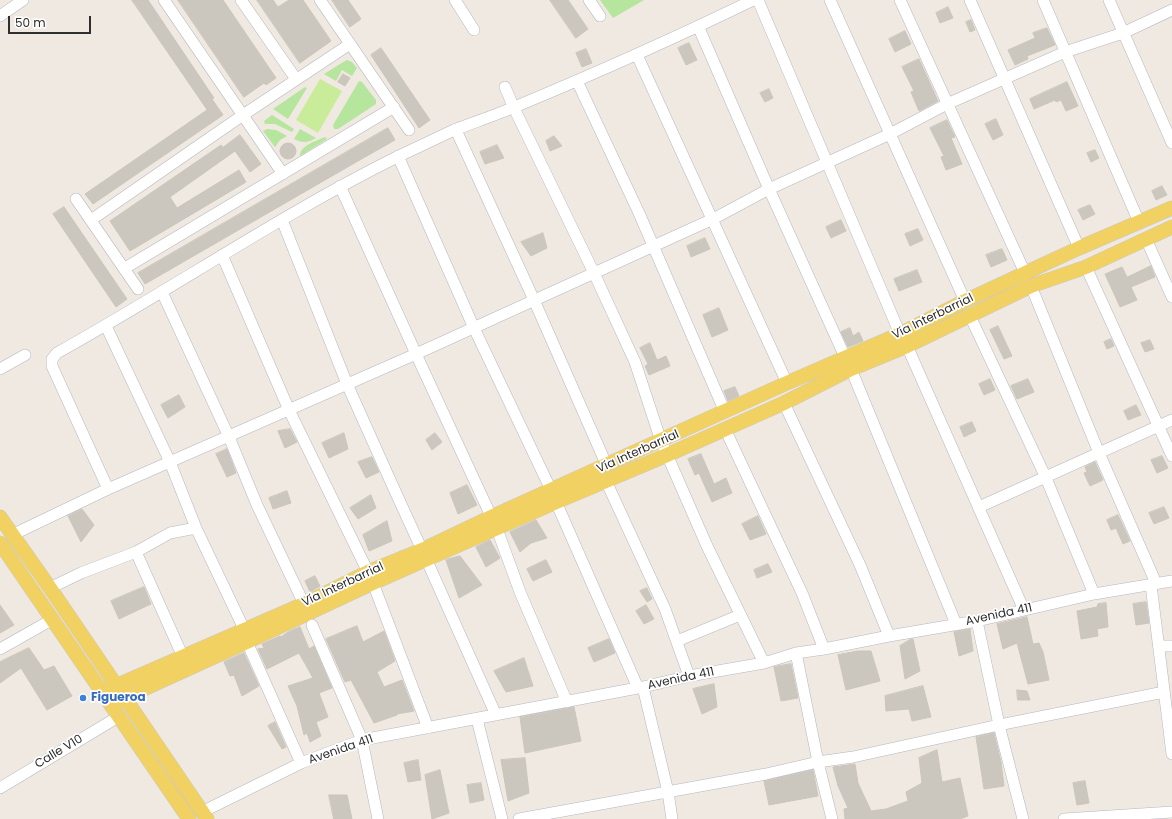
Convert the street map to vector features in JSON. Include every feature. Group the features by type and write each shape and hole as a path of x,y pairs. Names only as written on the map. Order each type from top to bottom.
{"main road":[{"name":"Vía Interbarrial","path":"102,692 183,657 246,636 553,496 607,466 787,383 907,346 970,316 1080,248 1172,208"},
{"name":"Vía Interbarrial","path":"553,496 606,481 784,403 848,363 900,334 965,301 1028,279 1086,267 1172,227"},
{"path":"0,517 204,815"},
{"path":"1,548 53,619 111,704 118,717 189,819"},
{"name":"Vía Interbarrial","path":"111,704 246,636 304,604 371,578"}],"street":[{"path":"0,16 23,0"},
{"path":"164,0 283,174"},
{"path":"242,0 296,79"},
{"path":"320,0 409,130"},
{"path":"455,0 474,30"},
{"path":"589,0 600,16"},
{"path":"108,489 52,366 52,359 57,353 106,326 222,255 340,186 398,156 456,130 514,108 637,55 753,0"},
{"path":"758,0 900,334 907,346 1024,610"},
{"path":"830,0 965,301"},
{"path":"900,0 1028,279 1154,584 1164,692 1172,754"},
{"path":"970,0 1006,78 1080,248"},
{"path":"1043,0 1139,222"},
{"path":"1109,0 1172,143"},
{"path":"12,535 108,489 416,354 713,219 769,189 890,134 948,104 1065,52 1123,33 1172,10"},
{"path":"698,26 769,189 848,363 956,624"},
{"path":"91,220 243,115 350,44"},
{"path":"637,55 787,383"},
{"path":"577,80 653,246 725,412"},
{"path":"506,87 514,108 594,273 635,362 661,441 707,546 764,663"},
{"path":"125,268 394,107"},
{"path":"456,130 534,300 607,466"},
{"path":"398,156 474,328 641,688 668,792 672,819"},
{"path":"340,186 494,523 520,592 567,702"},
{"path":"76,199 125,268 138,289"},
{"path":"282,220 347,384 496,715"},
{"path":"1146,239 1172,297"},
{"path":"222,255 289,410 371,578 428,728"},
{"path":"1086,267 1172,456"},
{"path":"162,292 229,437 257,505 304,604"},
{"path":"970,316 1046,478 1094,594"},
{"path":"106,326 170,462 196,528 246,636 301,763"},
{"path":"0,369 25,355"},
{"path":"784,403 860,565 889,636"},
{"path":"979,507 1172,420"},
{"path":"725,429 802,593 824,649"},
{"path":"606,481 665,609 689,676"},
{"path":"50,588 81,573 136,552 170,533 196,528"},
{"path":"136,552 183,657"},
{"name":"Avenida 411","path":"204,815 301,763 362,740 641,688 689,676 764,663 796,653 977,620 1094,594 1172,580"},
{"path":"677,641 740,615"},
{"path":"0,648 53,619"},
{"path":"977,620 999,725 1023,819"},
{"path":"312,625 362,740 378,819"},
{"path":"1160,646 1172,646"},
{"path":"796,653 818,762 832,819"},
{"path":"519,819 766,774 818,762 853,757 999,725 1164,692"},
{"name":"Calle V10","path":"0,788 118,717"},
{"path":"477,719 502,819"},
{"path":"1064,819 1172,812"}],"green space":[{"path":"600,0 644,0 613,18"},
{"path":"347,60 352,62 357,68 352,76 342,70 336,81 324,74 345,61"},
{"path":"320,79 342,91 318,133 296,120"},
{"path":"359,81 362,82 376,100 376,104 338,129 334,129 333,125"},
{"path":"305,87 307,88 288,119 273,109"},
{"path":"272,115 294,129 292,132 275,124 265,124 264,121"},
{"path":"267,129 276,130 287,136 280,140 275,147 263,131"},
{"path":"300,129 316,138 305,142 294,139"},
{"path":"325,137 327,139 300,156 301,152 306,146"}],"building":[{"path":"132,0 148,0 214,98 212,99 223,115 93,204 85,194 207,110"},
{"path":"178,0 223,0 276,78 266,85 264,83 244,97"},
{"path":"257,0 273,0 278,7 289,0 303,0 331,41 300,63"},
{"path":"332,0 348,0 361,19 350,27"},
{"path":"550,0 568,0 588,29 576,38"},
{"path":"948,7 953,18 940,23 936,13"},
{"path":"971,20 975,30 970,32 966,22"},
{"path":"1047,28 1055,45 1027,56 1028,59 1015,65 1008,50 1035,38 1033,33"},
{"path":"905,31 911,44 895,52 889,39"},
{"path":"689,43 697,60 686,65 678,48"},
{"path":"381,48 430,120 419,128 371,55"},
{"path":"586,49 592,63 582,67 576,53"},
{"path":"919,59 938,101 919,111 911,92 914,91 902,67"},
{"path":"343,74 350,78 345,86 338,82"},
{"path":"1067,82 1078,106 1066,111 1061,100 1056,102 1055,100 1034,109 1030,99"},
{"path":"769,89 773,98 765,102 760,93"},
{"path":"996,119 1003,135 993,140 985,124"},
{"path":"947,120 955,137 951,138 962,164 946,170 941,157 944,156 930,128"},
{"path":"388,128 395,140 145,284 138,273"},
{"path":"240,135 261,164 250,172 235,151 170,197 177,208 239,170 246,182 130,251 110,221 221,145 223,147"},
{"path":"554,136 562,146 550,151 546,141"},
{"path":"288,143 295,148 296,151 291,158 288,159 281,154 280,151 285,144"},
{"path":"497,145 504,158 485,164 480,152"},
{"path":"1095,150 1099,158 1091,162 1087,153"},
{"path":"1162,186 1167,195 1156,200 1152,191"},
{"path":"1090,205 1095,214 1083,220 1078,210"},
{"path":"64,207 127,299 116,307 53,214"},
{"path":"841,220 846,231 831,238 826,227"},
{"path":"918,229 923,240 910,246 905,234"},
{"path":"543,233 547,248 531,256 521,242"},
{"path":"705,238 710,249 691,257 687,246"},
{"path":"1002,249 1007,260 991,267 986,255"},
{"path":"1151,266 1155,277 1131,287 1137,300 1120,307 1105,274 1122,267 1127,277"},
{"path":"917,270 922,282 899,291 894,279"},
{"path":"719,308 728,330 712,337 703,315"},
{"path":"998,326 1012,356 1004,359 990,330"},
{"path":"850,328 853,336 859,332 863,341 848,347 841,332"},
{"path":"1111,339 1114,346 1107,349 1104,342"},
{"path":"1150,340 1154,349 1145,352 1141,343"},
{"path":"650,343 657,360 666,356 670,366 649,375 645,366 648,364 640,348"},
{"path":"990,379 995,390 984,395 979,384"},
{"path":"1028,379 1034,392 1017,399 1011,386"},
{"path":"735,387 739,396 728,401 724,391"},
{"path":"179,395 185,407 168,418 161,405"},
{"path":"1136,405 1141,415 1128,420 1124,411"},
{"path":"972,422 976,431 964,437 960,427"},
{"path":"290,429 297,442 285,448 278,431"},
{"path":"344,433 348,449 329,458 322,443"},
{"path":"435,433 442,442 432,450 426,440"},
{"path":"227,449 236,473 227,477 216,454"},
{"path":"701,454 714,484 726,478 732,493 712,502 699,473 695,475 688,459"},
{"path":"1162,456 1168,468 1157,473 1151,460"},
{"path":"372,457 379,472 366,478 358,462"},
{"path":"1095,462 1103,480 1090,486 1084,473 1087,472 1085,467"},
{"path":"467,485 477,505 458,514 450,493"},
{"path":"287,491 291,503 273,509 269,498"},
{"path":"371,495 376,508 358,519 350,508"},
{"path":"1164,507 1169,518 1154,524 1149,513"},
{"path":"82,509 94,525 81,542 68,516"},
{"path":"1118,515 1130,541 1123,544 1116,528 1111,530 1107,520"},
{"path":"758,516 766,534 750,540 742,524"},
{"path":"536,520 547,538 531,543 520,552 510,532"},
{"path":"387,521 392,541 369,551 363,535"},
{"path":"490,540 500,558 486,567 476,547"},
{"path":"460,556 482,585 459,598 446,560"},
{"path":"546,560 552,572 533,581 527,569"},
{"path":"768,564 772,572 757,578 754,570"},
{"path":"315,576 320,586 310,592 305,581"},
{"path":"144,587 151,604 119,619 111,601"},
{"path":"647,588 652,599 647,602 640,591"},
{"path":"1146,602 1149,623 1136,625 1133,604"},
{"path":"1106,603 1108,627 1097,629 1098,636 1081,639 1077,611 1097,607 1098,604"},
{"path":"0,605 14,625 0,633"},
{"path":"646,605 654,619 644,624 636,611"},
{"path":"1027,617 1033,644 1039,643 1043,652 1049,680 1028,684 1017,643 1003,649 997,624"},
{"path":"357,626 363,642 384,631 395,661 377,672 384,687 402,680 414,711 397,714 374,723 351,680 345,682 326,639"},
{"path":"300,627 309,649 314,646 332,688 319,693 328,717 316,722 321,736 310,742 307,733 304,735 297,706 288,686 313,678 299,653 267,669 258,649 264,648 262,644 280,636 281,637"},
{"path":"970,629 973,651 959,656 954,632"},
{"path":"609,639 615,653 594,662 588,648"},
{"path":"913,639 920,671 905,679 900,646"},
{"path":"29,648 44,670 54,666 72,696 47,710 21,668 0,683 0,662"},
{"path":"858,651 871,651 880,681 846,690 838,655"},
{"path":"244,653 259,686 242,696 234,675 230,676 224,662"},
{"path":"524,658 533,686 506,692 494,671"},
{"path":"791,664 798,698 781,701 774,667"},
{"path":"714,684 717,707 702,714 693,689"},
{"path":"923,686 931,717 912,721 909,709 886,711 885,696"},
{"path":"1017,690 1027,691 1030,700 1018,700"},
{"path":"574,707 581,741 525,753 520,717"},
{"path":"275,722 286,747 282,749 268,726"},
{"path":"994,733 1001,762 1004,786 984,789 976,737"},
{"path":"937,750 942,782 960,778 968,816 960,819 845,819 844,809 848,808 838,786 833,767 855,764 858,783 871,811 886,809 908,801 906,792 922,783 919,758"},
{"path":"525,758 529,793 508,801 501,760"},
{"path":"418,760 421,780 408,782 404,763"},
{"path":"440,770 449,813 432,819 425,775"},
{"path":"813,770 818,796 769,805 764,781"},
{"path":"1085,781 1089,803 1077,805 1073,783"},
{"path":"481,783 484,800 470,803 467,785"},
{"path":"329,795 347,795 352,819 334,819"}],"place":[{"name":"Figueroa","path":"83,698"}]}
